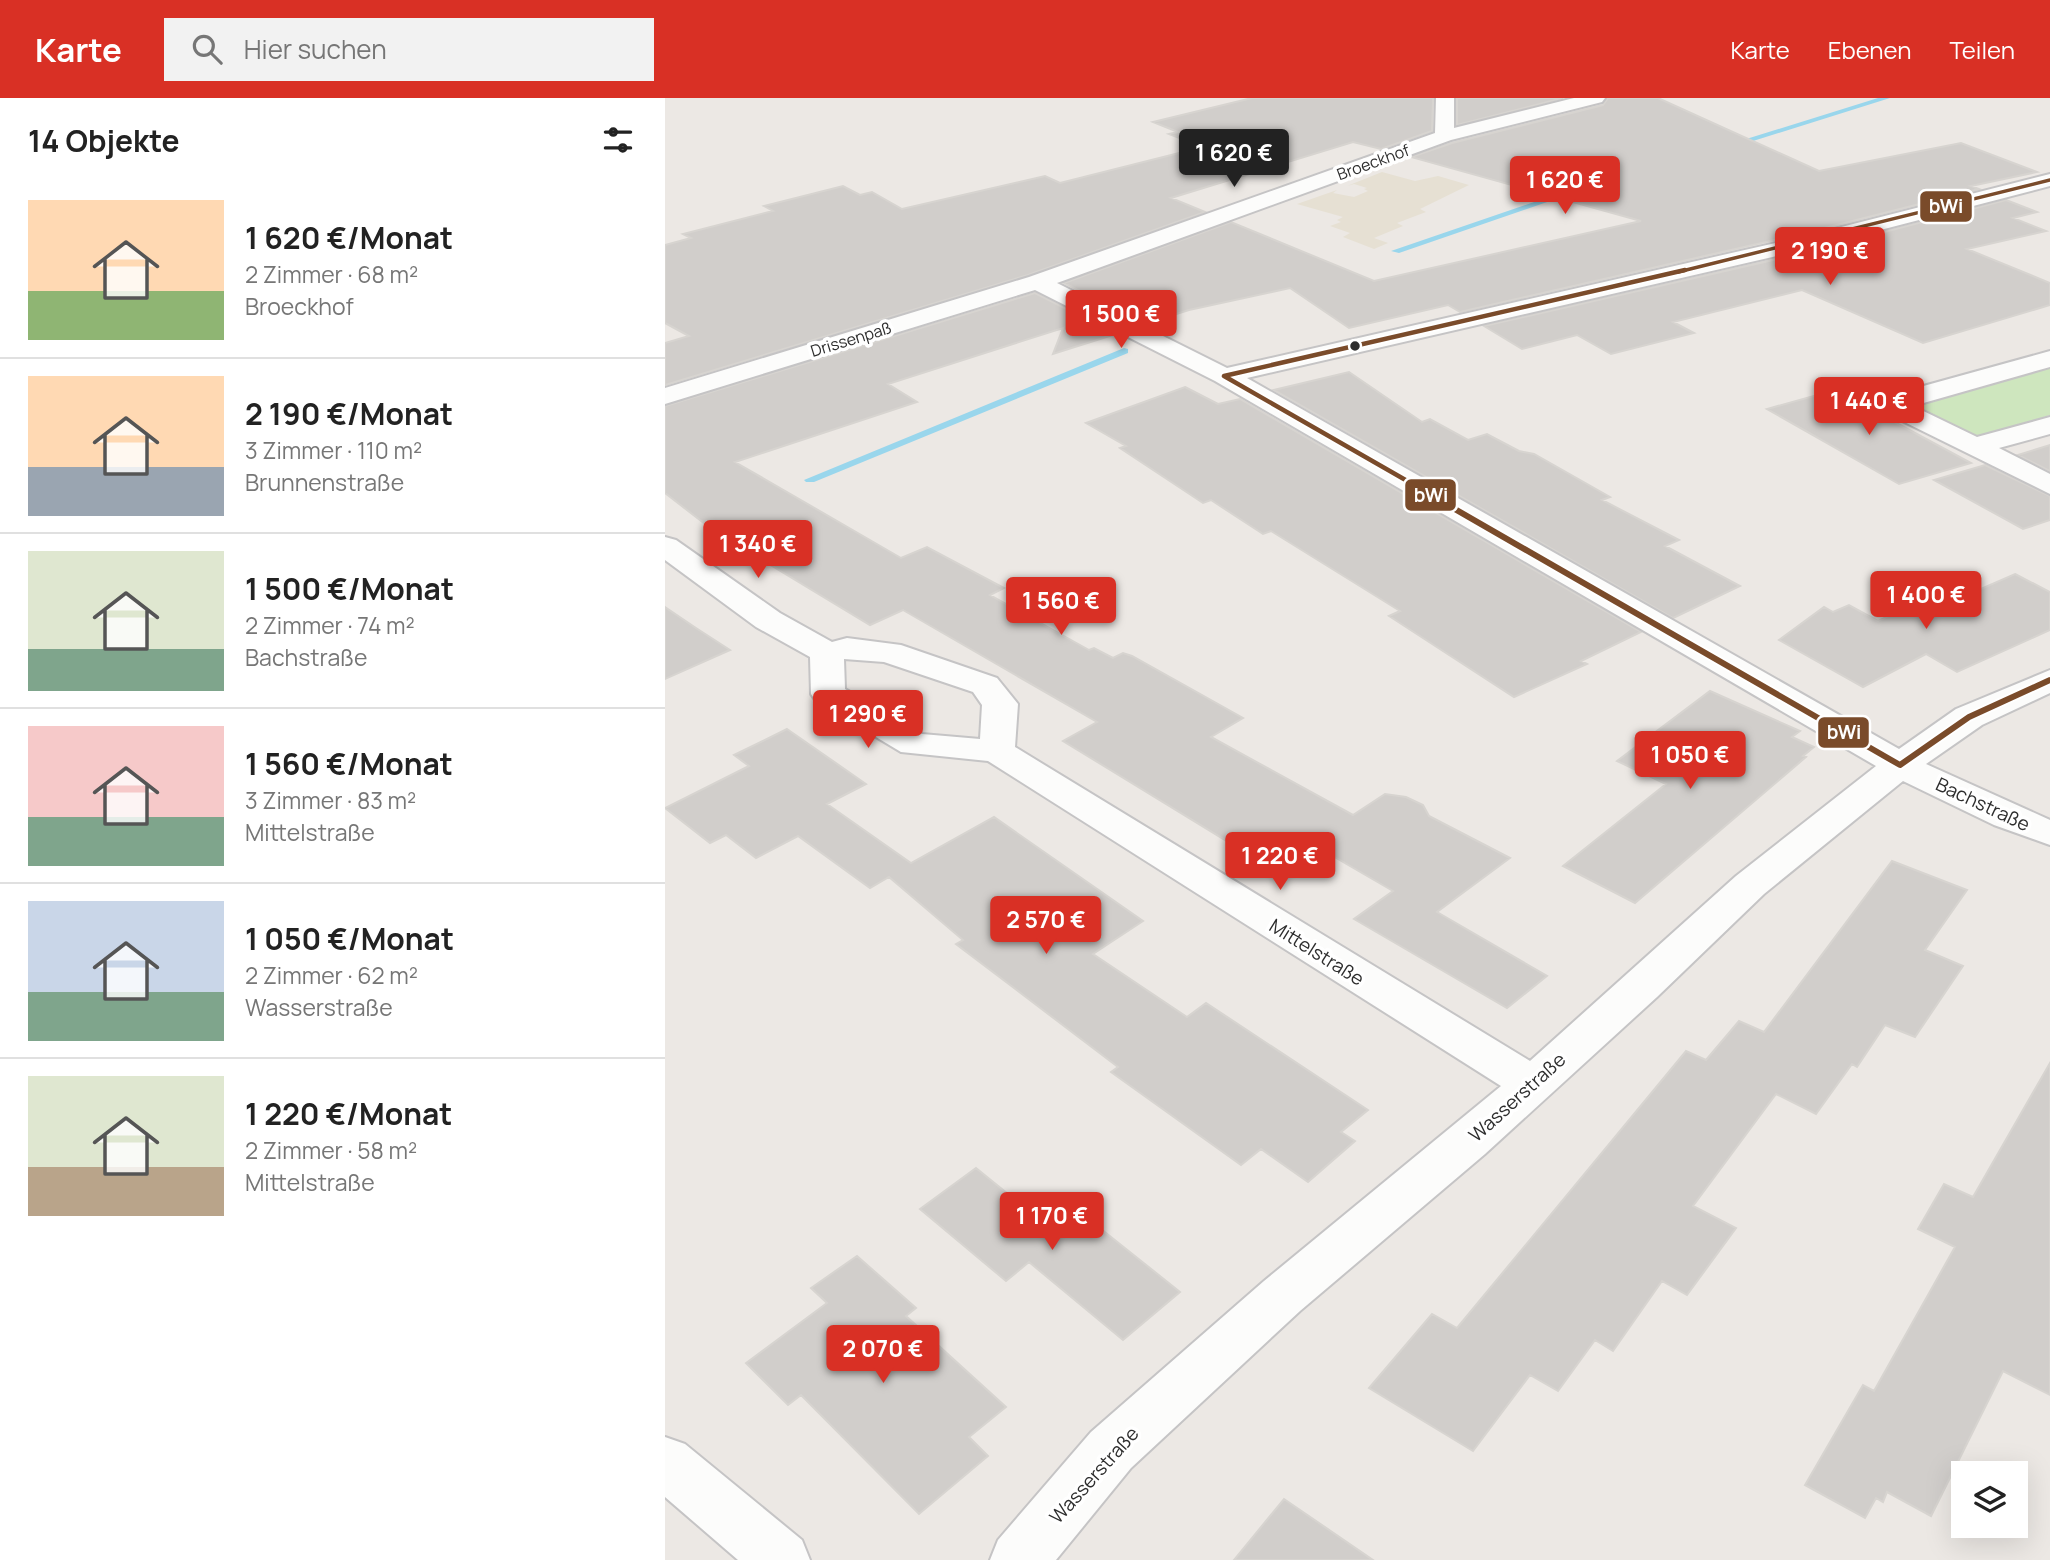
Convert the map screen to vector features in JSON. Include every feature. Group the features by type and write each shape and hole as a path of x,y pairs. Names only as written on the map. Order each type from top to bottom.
{"street":[{"path":"1444,136 1445,98"},
{"name":"Broeckhof","path":"1037,282 1444,136 1595,98"},
{"path":"1224,376 1807,242 2050,180"},
{"name":"Bachstraße","path":"1037,282 1224,376 1900,765 2007,817 2050,833"},
{"name":"Drissenpaß","path":"665,396 1037,282"},
{"path":"2050,359 1889,404 2050,485"},
{"path":"1977,446 2050,425"},
{"path":"665,546 768,620 827,653 847,648 889,652 985,685 1000,704 997,751"},
{"name":"Mittelstraße","path":"827,653 828,694 914,744 997,751 1448,1034 1532,1083"},
{"name":"Wasserstraße","path":"1019,1560 1111,1450 1282,1296 1468,1141 1641,988 1750,885 1900,765 1969,717 2050,680"},
{"path":"665,1462 781,1560"}],"shaded area":[{"path":"1382,172 1415,181 1438,176 1469,185 1420,209 1426,212 1397,223 1403,226 1374,238 1388,243 1374,249 1343,237 1350,233 1330,226 1341,222 1337,220 1343,217 1297,204 1337,190 1333,193 1354,197 1368,191 1364,189 1367,188 1354,184 1347,186"}],"green space":[{"path":"2050,366 2050,415 1977,437 1914,406"}],"building":[{"path":"1252,98 1433,98 1432,131 1381,149 1353,142 1171,198 1205,212 1028,275 665,385 665,343 689,336 665,323 665,245 691,238 683,234 773,211 764,206 843,186 860,195 872,192 902,209 1045,176 1060,183 1203,147 1169,134 1178,132 1153,122"},
{"path":"1457,98 1563,98 1457,125"},
{"path":"1608,98 1658,98 1819,171 1961,143 2037,172 1971,186 1979,189 1805,233 1460,312 1448,305 1349,328 1290,288 1189,310 1145,324 1064,283 1231,222 1374,281 1641,221 1411,157 1452,143 1603,105"},
{"path":"2006,200 2037,212 2013,218 2046,231 1967,249 2050,283 2050,305 1923,343 1802,290 1673,322 1694,333 1611,354 1577,335 1522,349 1484,326 1808,252"},
{"path":"1035,293 1116,334 1053,354 1063,328 888,384 917,402 735,462 901,558 927,547 1004,588 990,595 1089,650 1094,648 1113,658 1123,653 1132,656 1243,718 1211,737 1353,815 1385,794 1406,797 1423,805 1429,816 1510,858 1437,912 1547,976 1507,1008 1354,919 1393,891 1312,844 1274,870 1063,741 1097,722 903,610 870,625 714,531 665,493 665,406"},
{"path":"1349,372 1422,422 1430,419 1468,440 1487,434 1519,451 1534,454 1610,497 1602,500 1679,540 1665,546 1740,586 1673,618 1274,390"},
{"path":"1185,387 1218,404 1240,399 1641,632 1581,661 1587,664 1514,697 1389,616 1400,611 1271,531 1263,534 1211,500 1203,503 1120,448 1126,446 1086,423"},
{"path":"1835,390 1971,463 1899,484 1767,409"},
{"path":"2050,445 2050,471 2018,455"},
{"path":"1985,465 2050,496 2050,520 2023,529 1934,480"},
{"path":"2015,574 2050,592 2050,630 1957,672 1926,654 1863,687 1779,640 1824,607 1833,612 1849,605 1878,621 1943,591 1958,599"},
{"path":"665,607 696,628 730,650 665,679"},
{"path":"1710,691 1800,731 1792,737 1814,747 1803,756 1806,757 1635,903 1563,866 1666,784 1617,761"},
{"path":"787,729 866,784 827,804 911,863 994,817 1143,921 1093,954 1187,1017 1206,1003 1368,1110 1341,1132 1355,1141 1308,1182 1261,1149 1241,1165 1111,1072 1118,1067 956,944 963,940 889,877 870,888 798,836 756,858 726,835 710,843 665,808 749,766 734,755"},
{"path":"1892,861 1967,890 1925,950 1963,966 1915,1037 1885,1025 1857,1067 1852,1064 1816,1114 1776,1094 1693,1206 1736,1228 1687,1295 1662,1281 1613,1351 1595,1340 1558,1391 1530,1375 1473,1451 1369,1388 1432,1314 1457,1328 1686,1051 1706,1060 1739,1021 1764,1032"},
{"path":"2050,1063 2050,1395 2003,1371 1958,1461 1951,1461 1951,1476 1931,1516 1887,1492 1883,1502 1876,1498 1865,1518 1805,1485 1863,1385 1874,1391 1955,1247 1918,1229 1944,1184 1973,1197"},
{"path":"976,1168 1049,1227 1072,1209 1086,1217 1180,1292 1123,1340 1029,1262 1006,1281 920,1209"},
{"path":"857,1256 916,1308 906,1316 1006,1407 969,1437 988,1456 919,1514 801,1395 788,1405 746,1363 827,1303 811,1288"},
{"path":"1284,1499 1373,1560 1234,1560"}],"waterway":[{"path":"1731,145 1886,98"},
{"path":"1396,251 1575,191"},
{"path":"810,480 1124,351"}],"transit line":[{"name":"bWi","path":"1224,376 1807,242 2050,180"},
{"name":"bWi","path":"1224,376 1900,765 1969,717 2050,680"}]}
